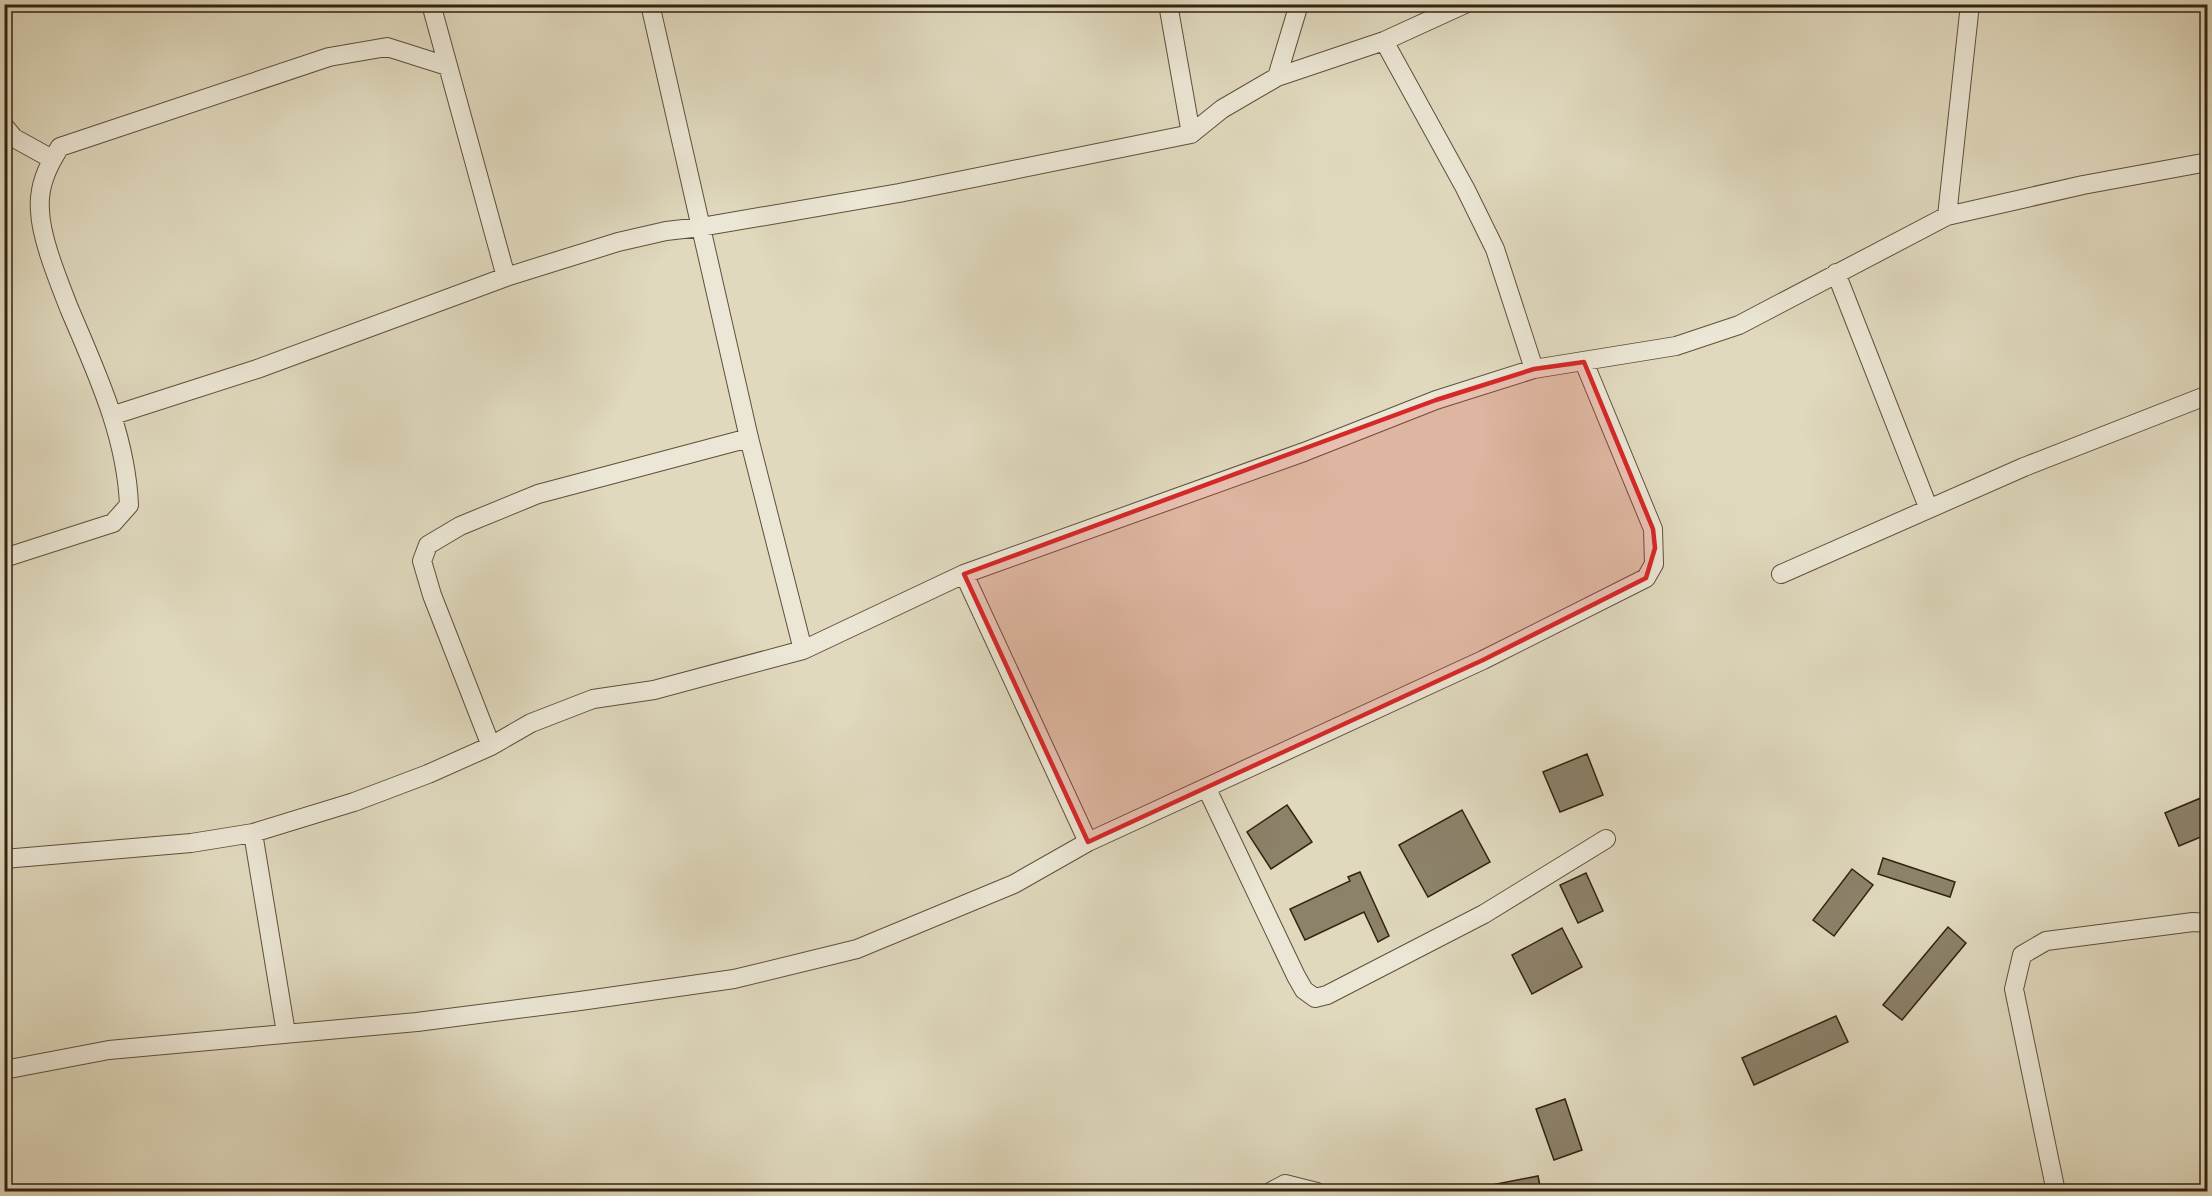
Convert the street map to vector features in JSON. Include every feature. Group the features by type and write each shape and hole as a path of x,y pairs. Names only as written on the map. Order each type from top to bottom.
{"street":[{"path":"431,4 506,277"},
{"path":"650,4 749,438 803,650"},
{"path":"1168,4 1191,134"},
{"path":"1277,77 1299,4"},
{"path":"114,415 257,369 506,277 618,242 666,231 701,227 944,184 1191,134 1222,110 1277,77 1384,41 1465,4"},
{"path":"1947,216 1970,4"},
{"path":"1384,41 1465,188 1495,249 1534,369"},
{"path":"4,558 113,523 129,505 128,479 114,415 56,276 40,211 45,171 60,147 329,57 387,47 447,66"},
{"path":"4,126 14,138 52,159"},
{"path":"4,859 191,843 253,833 354,802 428,774 491,746 531,723 593,699 654,690 803,650 964,574 1304,452 1436,400 1534,369 1676,346 1738,325 1947,216 2083,185 2208,162"},
{"path":"1836,273 1928,507"},
{"path":"4,1070 109,1050 417,1022 734,979 857,949 902,933 1014,884 1088,842 1483,660 1646,578 1654,564 1653,529 1584,362"},
{"path":"1781,574 1928,507 2208,394"},
{"path":"491,746 432,595 422,561 428,545 460,526 538,494 749,438"},
{"path":"964,574 1088,842"},
{"path":"1207,789 1296,976 1304,990 1315,998 1328,995 1484,914 1606,839"},
{"path":"253,833 286,1033"},
{"path":"2056,1191 2014,988 2022,955 2046,941 2208,922"},
{"path":"1270,1191 1285,1184 1317,1191"}],"highlighted area":[{"path":"1584,362 1653,529 1655,548 1646,578 1483,660 1088,842 964,574 1436,400 1534,369"}],"building":[{"path":"1587,754 1603,795 1560,812 1543,772"},
{"path":"2208,795 2208,834 2179,846 2165,813"},
{"path":"1287,805 1312,842 1271,869 1247,832"},
{"path":"1462,810 1490,862 1428,897 1399,845"},
{"path":"1883,858 1955,882 1950,897 1878,874"},
{"path":"1852,869 1873,885 1834,936 1813,920"},
{"path":"1360,872 1389,936 1378,942 1364,912 1305,940 1290,909 1350,881 1348,877"},
{"path":"1586,873 1603,911 1578,923 1560,885"},
{"path":"1948,927 1966,943 1902,1020 1883,1005"},
{"path":"1562,928 1582,967 1532,994 1512,955"},
{"path":"1836,1016 1848,1042 1754,1085 1742,1058"},
{"path":"1565,1099 1582,1150 1554,1160 1536,1109"},
{"path":"1538,1176 1541,1191 1491,1191 1491,1185"}]}
